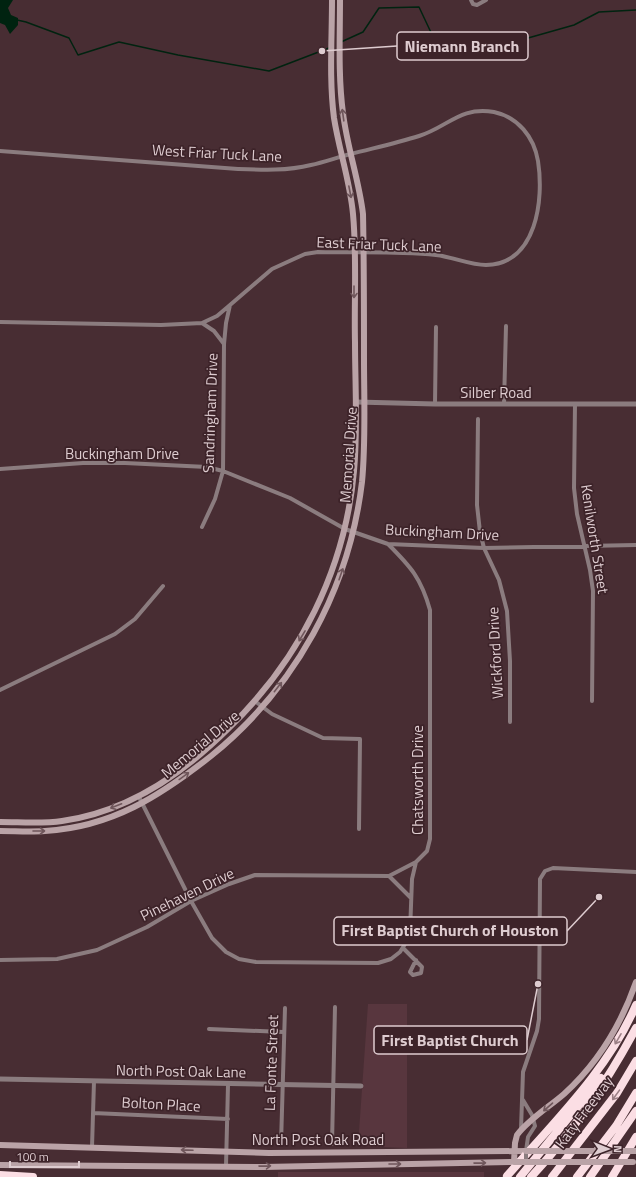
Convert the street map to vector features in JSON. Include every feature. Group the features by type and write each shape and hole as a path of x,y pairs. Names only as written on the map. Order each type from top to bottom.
{"highway":[{"path":"508,1176 604,1062 618,1040 636,1005"},
{"path":"531,1177 577,1122 636,1028"},
{"path":"520,1177 572,1116 628,1042"},
{"name":"Katy Freeway","path":"552,1177 617,1093 636,1061"},
{"path":"577,1177 616,1126 636,1093"},
{"path":"590,1177 636,1111"},
{"path":"612,1177 636,1137"},
{"path":"0,1175 33,1177"}],"main road":[{"name":"Memorial Drive","path":"0,822 58,821 74,819 96,813 139,797 178,772 212,746 256,702 277,675 310,623 328,583 345,529 354,470 356,402 353,213 334,116 332,74 332,0"},
{"name":"Memorial Drive","path":"0,831 46,831 76,827 116,816 141,804 188,774 235,736 262,707 295,664 318,627 337,584 353,532 362,481 364,402 364,312 361,198 343,114 340,73 340,0"},
{"path":"354,311 364,312"},
{"path":"310,623 318,627"},
{"path":"74,819 76,827"},
{"path":"514,1162 515,1140 519,1132 569,1089 601,1052 620,1021 636,982"},
{"name":"North Post Oak Road","path":"0,1145 362,1153 525,1150 636,1151"},
{"name":"North Post Oak Road","path":"0,1165 446,1165 514,1162 634,1162"}],"street":[{"path":"471,0 473,4 477,5 486,0"},
{"name":"West Friar Tuck Lane","path":"0,151 276,171 312,165 422,136 463,113 486,111 505,115 518,124 528,134 531,141"},
{"name":"East Friar Tuck Lane","path":"0,322 161,325 202,323 216,316 230,305 264,274 282,262 305,254 363,253 437,255 486,265 506,260 516,254 531,235 535,224 538,190 538,163 536,150 531,141"},
{"name":"Sandringham Drive","path":"202,527 215,499 222,470 224,344 226,323 230,305"},
{"name":"Sandringham Drive","path":"202,323 214,331 224,344"},
{"path":"504,404 506,326"},
{"path":"435,404 436,327"},
{"name":"Silber Road","path":"356,402 435,404 636,404"},
{"name":"Kenilworth Street","path":"575,404 574,488 583,546 590,570 593,591 592,701"},
{"name":"Wickford Drive","path":"478,419 477,505 480,532 484,548 499,580 507,611 510,661 510,722"},
{"name":"Buckingham Drive","path":"0,469 83,463 125,463 207,467 222,470 290,498 345,529 388,544 484,548 636,545"},
{"name":"Chatsworth Drive","path":"388,544 408,564 424,588 430,610 430,840 427,851 416,862 412,878 410,932 403,948"},
{"path":"0,690 115,634 135,619 163,586"},
{"path":"256,702 272,714 323,738 360,739 359,829"},
{"path":"139,797 141,804 191,901 219,948 239,959 256,962 378,963 391,959 403,948 416,960"},
{"name":"Pinehaven Drive","path":"0,960 57,959 97,950 147,926 191,901 229,884 255,875 389,876 416,862"},
{"path":"519,1132 522,1121 523,1072 537,1031 539,1019 540,879 545,871 553,868 636,872"},
{"path":"389,876 412,898"},
{"path":"332,1144 335,1007"},
{"name":"La Fonte Street","path":"281,1144 283,1032 285,1008"},
{"path":"209,1030 283,1032"},
{"name":"North Post Oak Lane","path":"0,1079 361,1086"},
{"path":"92,1147 94,1080"},
{"path":"226,1166 228,1084"},
{"path":"522,1096 533,1120 534,1128 528,1138 525,1150 526,1162"},
{"name":"Bolton Place","path":"93,1112 228,1119"}],"shaded area":[{"path":"0,0 13,0 8,8 11,15 18,18 18,25 10,34 5,25 0,23"},
{"path":"368,1004 407,1004 407,1148 358,1146"},
{"path":"278,1172 484,1172 484,1177 278,1177"}],"waterway":[{"path":"341,42 363,32 379,8 419,7 435,41 521,40 574,25 599,12 636,10"},
{"path":"17,20 69,38 78,55 119,42 178,55 269,71 329,48"}],"place":[{"name":"Niemann Branch","path":"322,51"},
{"name":"First Baptist Church of Houston","path":"599,897"},
{"name":"First Baptist Church","path":"538,984"}]}
